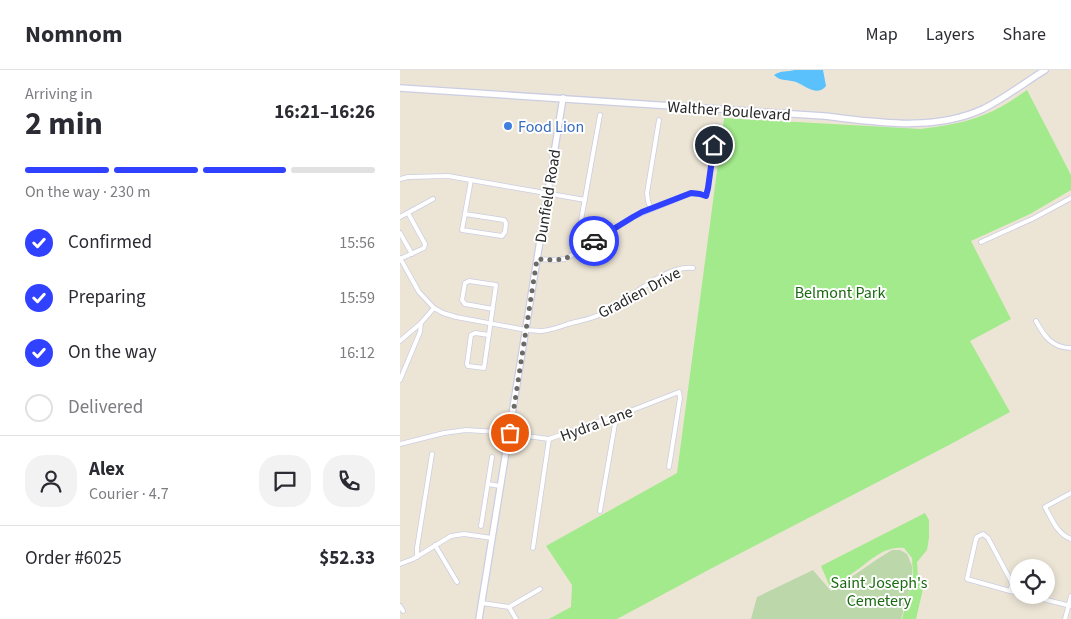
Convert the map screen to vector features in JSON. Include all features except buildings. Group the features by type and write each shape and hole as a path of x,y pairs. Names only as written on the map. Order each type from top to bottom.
{"main road":[{"name":"Walther Boulevard","path":"400,88 921,124 944,121 979,110 1002,98 1044,70"},
{"name":"Dunfield Road","path":"479,619 563,98"}],"street":[{"path":"578,237 600,115"},
{"path":"651,209 647,193 659,120"},
{"path":"537,259 565,259 633,217 691,193 706,196 717,126"},
{"path":"400,179 442,176 585,200"},
{"path":"465,214 506,220 505,232 502,236 462,230 471,180"},
{"path":"981,242 1071,198"},
{"path":"400,217 433,199"},
{"path":"400,341 421,323 434,308 419,292 400,259 424,248 425,244 408,213"},
{"path":"400,233 412,254"},
{"name":"Gradien Drive","path":"434,308 447,315 456,317 526,330 542,331 597,316 663,275 681,268 693,268"},
{"path":"489,335 475,333 472,335 468,366 484,368 491,324 493,309 496,285 469,281 465,283 462,300 465,304 493,309"},
{"path":"1036,321 1043,334 1052,344 1071,348"},
{"path":"400,380 420,332 421,323"},
{"name":"Hydra Lane","path":"400,444 444,433 466,430 510,433 549,439 679,392 680,398 669,467"},
{"path":"600,510 614,433 615,416"},
{"path":"533,548 549,439"},
{"path":"417,556 432,454"},
{"path":"481,526 492,457"},
{"path":"488,484 500,486"},
{"path":"1071,493 1046,507 1058,530 1071,539"},
{"path":"400,564 408,562 444,539 454,535 464,534 492,538"},
{"path":"983,534 988,538 1006,572 1012,585 1010,590 967,580 976,539 981,535 983,534"},
{"path":"436,545 457,582"},
{"path":"482,603 509,607 540,589"},
{"path":"1065,619 1070,606 1071,596"},
{"path":"1055,602 1070,606"},
{"path":"400,606 403,611"},
{"path":"509,607 516,619"}],"green space":[{"name":"Belmont Park","path":"1027,90 1071,175 1071,190 1030,214 971,241 1011,319 970,341 1010,412 617,619 549,619 571,607 572,585 546,546 677,473 724,118 921,129 954,124 992,112"},
{"path":"925,513 929,520 929,538 927,550 917,562 918,576 923,589 916,619 902,619 913,576 912,558 904,548 890,549 883,552 830,587 821,566"},
{"name":"Saint Joseph's Cemetery","path":"892,550 900,550 907,554 912,566 912,580 901,619 751,619 757,597 813,570 831,591"}],"water":[{"path":"795,70 823,70 826,86 819,91 815,91 796,82 779,79 774,75"}],"way so far":[{"path":"510,433 537,259 565,259 594,241"}],"place":[{"name":"Food Lion","path":"508,126"}],"route":[{"path":"594,241 642,212 691,193 706,196 714,145"}]}
